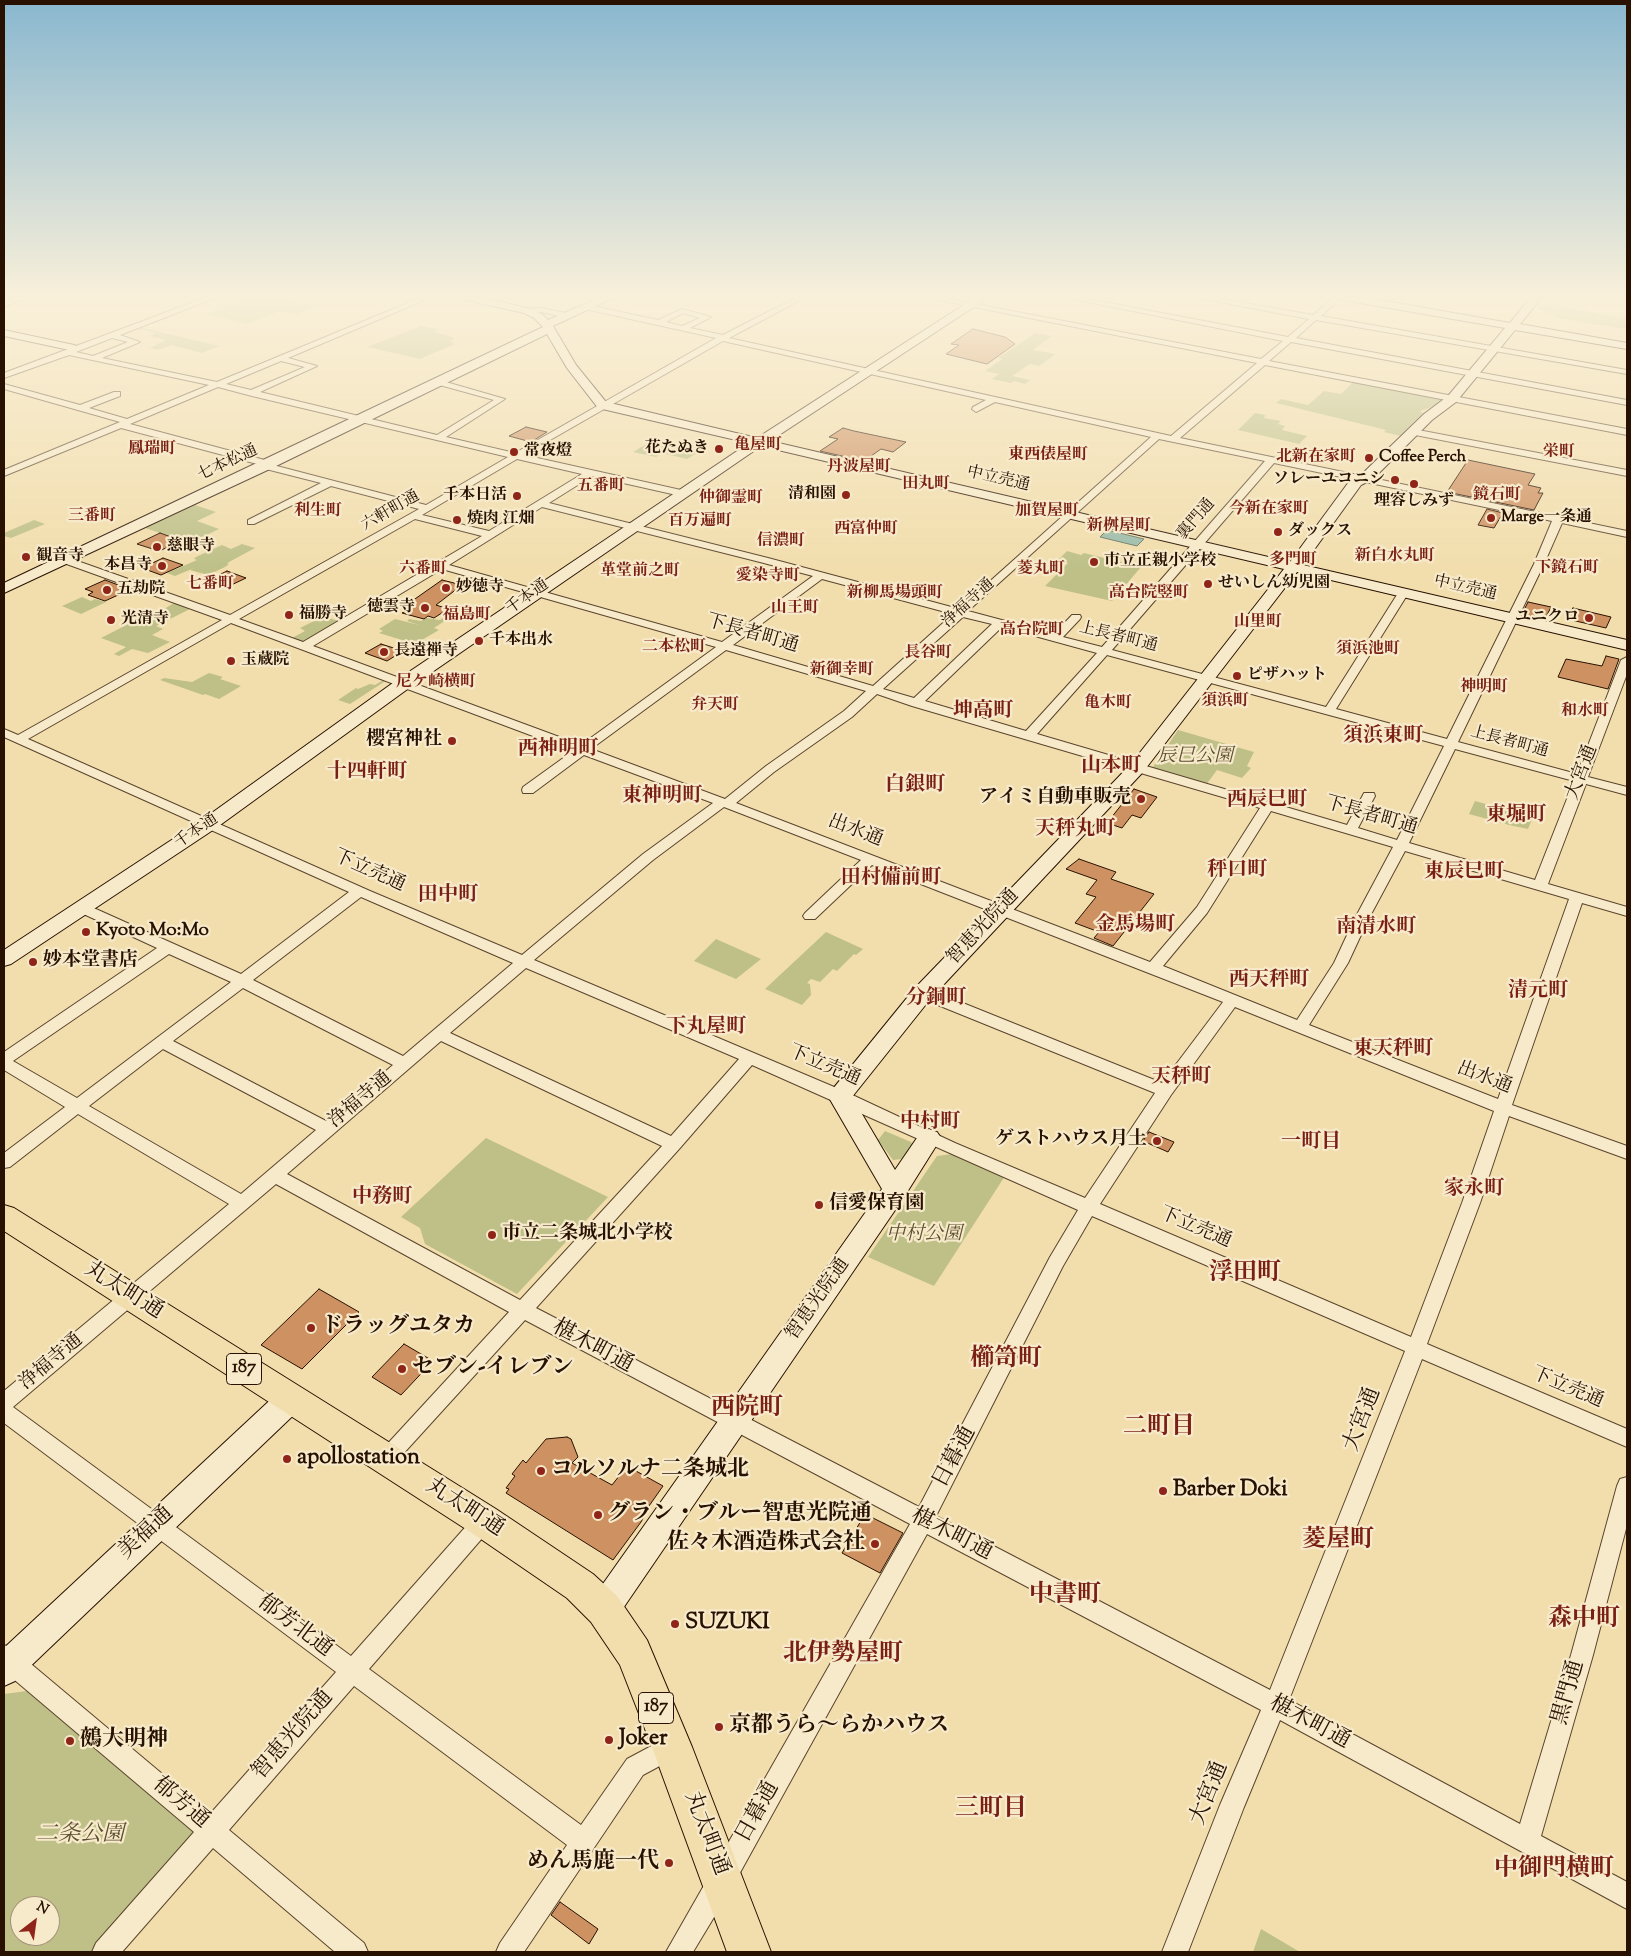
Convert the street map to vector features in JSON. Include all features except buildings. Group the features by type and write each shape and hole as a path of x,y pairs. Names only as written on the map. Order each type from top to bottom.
{"main road":[{"name":"丸太町通","path":"4,1216 484,1521 580,1586 604,1609 634,1653 672,1747 749,1952"}],"street":[{"path":"12,388 81,408 126,424 329,483 427,508"},
{"path":"4,473 213,388"},
{"path":"234,388 515,456 681,493"},
{"path":"252,393 263,388"},
{"name":"七本松通","path":"4,589 427,388"},
{"path":"439,437 501,399 463,388"},
{"path":"589,388 602,405"},
{"name":"六軒町通","path":"19,739 415,516 632,388"},
{"name":"千本通","path":"4,959 209,824 402,684 535,592 841,388"},
{"path":"950,388 1173,439 1627,534"},
{"path":"1173,439 1232,388"},
{"path":"1401,388 1627,432"},
{"name":"智恵光院通","path":"840,1096 923,993 1138,768 1356,482 1368,476 1428,417 1452,398 1460,388"},
{"path":"1546,388 1627,403"},
{"path":"81,408 117,394"},
{"path":"976,409 993,398"},
{"name":"中立売通","path":"602,405 1627,645"},
{"path":"1414,432 1627,474"},
{"name":"浄福寺通","path":"4,1403 648,857 848,714 1158,435"},
{"name":"裏門通","path":"1028,736 1272,459"},
{"path":"303,647 441,566 590,473"},
{"path":"251,522 329,483"},
{"name":"上長者町通","path":"542,504 821,575 1627,792"},
{"path":"415,516 492,535"},
{"path":"1300,1027 1341,963 1513,618 1558,520"},
{"name":"出水通","path":"65,560 230,619 724,803 1153,968 1503,1108 1627,1153"},
{"name":"下長者町通","path":"441,566 916,702 1627,912"},
{"path":"528,790 821,575"},
{"path":"1328,711 1404,592"},
{"path":"1056,639 1076,617"},
{"path":"916,702 999,624"},
{"name":"大宮通","path":"1540,886 1627,660"},
{"name":"下立売通","path":"4,733 522,962 840,1096 929,1138 1627,1438"},
{"path":"1351,830 1369,796"},
{"path":"1153,968 1202,910 1268,806"},
{"path":"810,916 870,859"},
{"path":"4,1162 360,891"},
{"name":"大宮通","path":"1175,1952 1232,1805 1349,1523 1416,1348 1471,1203 1578,897"},
{"path":"82,908 242,980 405,1064"},
{"path":"169,947 4,1062 242,1203"},
{"path":"923,993 1166,1091"},
{"name":"日暮通","path":"679,1952 722,1880 923,1521 1056,1262 1089,1206 1166,1091 1232,1000"},
{"path":"439,1034 674,1144"},
{"path":"162,1042 328,1129"},
{"path":"386,1459 674,1144 749,1058"},
{"path":"840,1096 895,1190"},
{"name":"智恵光院通","path":"604,1609 735,1422 929,1138"},
{"name":"椹木町通","path":"274,1175 522,1310 1275,1705 1627,1896"},
{"name":"美福通","path":"6,1663 291,1399"},
{"name":"郁芳北通","path":"4,1412 584,1843"},
{"name":"黒門通","path":"1527,1842 1582,1655 1627,1486"},
{"name":"智恵光院通","path":"105,1952 484,1521"},
{"name":"郁芳通","path":"6,1663 355,1952"},
{"path":"509,1952 636,1767 672,1747"}],"green space":[{"path":"1347,388 1384,388 1442,400 1420,411 1423,413 1400,436 1384,432 1386,430 1276,403 1281,399 1308,405 1324,391 1341,394"},
{"path":"1255,413 1265,415 1264,418 1281,421 1278,424 1285,426 1282,430 1307,436 1299,444 1238,430"},
{"path":"651,441 697,453 687,459 662,453 656,457 633,452"},
{"path":"195,505 216,512 197,521 219,529 176,550 169,547 181,540 145,528"},
{"path":"34,520 45,524 11,538 4,536 4,533"},
{"path":"242,544 255,548 229,562 225,567 208,575 190,570 194,568 175,576 167,573 197,560 194,559 222,545 231,549"},
{"path":"1067,551 1081,555 1084,553 1141,567 1112,601 1045,586 1068,563 1058,560"},
{"path":"82,597 91,601 95,599 106,602 81,614 62,606"},
{"path":"174,603 190,609 156,626 163,629 152,635 170,642 148,653 132,649 119,656 114,654 126,647 101,638 146,615 151,617"},
{"path":"458,608 463,609 434,628 439,630 415,644 379,633 383,631 379,629 395,619 419,625 407,621 409,619 421,621 426,618 440,620"},
{"path":"314,613 341,622 303,643 290,639 305,631 300,628 316,620 308,617"},
{"path":"209,673 223,677 220,679 241,686 219,699 160,680 164,678 192,682"},
{"path":"385,679 387,680 350,704 338,700 356,688 358,689 370,684 375,685"},
{"name":"辰巳公園","path":"1178,730 1254,752 1247,766 1251,768 1242,778 1217,770 1206,785 1156,770 1153,767"},
{"path":"1475,801 1533,817 1528,829 1469,814"},
{"path":"826,932 863,949 856,955 854,954 837,971 833,969 820,982 811,979 807,983 810,984 811,995 802,1005 765,989"},
{"path":"716,939 761,959 736,979 694,961"},
{"path":"885,1131 911,1142 912,1144 902,1159 893,1160 878,1140"},
{"path":"486,1138 608,1197 517,1294 425,1244 420,1228 401,1217"},
{"name":"中村公園","path":"952,1154 1005,1176 934,1286 868,1257 937,1156"},
{"name":"二条公園","path":"27,1691 194,1830 191,1845 96,1952 4,1952 4,1694"},
{"path":"1261,1929 1300,1952 1253,1952"}],"shaded area":[{"path":"1107,530 1144,539 1137,546 1100,537"}],"place":[{"name":"花たぬき","path":"719,449"},
{"name":"常夜燈","path":"514,452"},
{"name":"Coffee Perch","path":"1369,458"},
{"name":"ソレーユコニシ","path":"1395,480"},
{"name":"理容しみず","path":"1414,484"},
{"name":"清和園","path":"846,495"},
{"name":"千本日活","path":"517,496"},
{"name":"Marge一条通","path":"1491,518"},
{"name":"焼肉 江畑","path":"457,520"},
{"name":"ダックス","path":"1278,532"},
{"name":"慈眼寺","path":"157,547"},
{"name":"観音寺","path":"26,557"},
{"name":"市立正親小学校","path":"1094,562"},
{"name":"本昌寺","path":"162,566"},
{"name":"せいしん幼児園","path":"1208,584"},
{"name":"妙徳寺","path":"446,588"},
{"name":"五劫院","path":"107,590"},
{"name":"徳雲寺","path":"425,608"},
{"name":"福勝寺","path":"289,615"},
{"name":"ユニクロ","path":"1589,618"},
{"name":"光清寺","path":"111,620"},
{"name":"千本出水","path":"479,641"},
{"name":"長遠禅寺","path":"384,652"},
{"name":"玉蔵院","path":"231,661"},
{"name":"ピザハット","path":"1237,676"},
{"name":"櫻宮神社","path":"452,741"},
{"name":"アイミ自動車販売","path":"1141,799"},
{"name":"Kyoto Mo:Mo","path":"86,932"},
{"name":"妙本堂書店","path":"33,962"},
{"name":"ゲストハウス月土","path":"1157,1141"},
{"name":"信愛保育園","path":"819,1205"},
{"name":"市立二条城北小学校","path":"492,1235"},
{"name":"ドラッグユタカ","path":"311,1328"},
{"name":"セブン-イレブン","path":"402,1369"},
{"name":"apollostation","path":"287,1459"},
{"name":"コルソルナ二条城北","path":"541,1471"},
{"name":"Barber Doki","path":"1163,1491"},
{"name":"グラン・ブルー智恵光院通","path":"598,1515"},
{"name":"佐々木酒造株式会社","path":"875,1544"},
{"name":"SUZUKI","path":"675,1624"},
{"name":"京都うら〜らかハウス","path":"719,1727"},
{"name":"Joker","path":"609,1740"},
{"name":"鵺大明神","path":"70,1741"},
{"name":"めん馬鹿一代","path":"669,1863"}],"district":[{"name":"亀屋町","path":"758,446"},
{"name":"鳳瑞町","path":"152,450"},
{"name":"栄町","path":"1559,453"},
{"name":"東西俵屋町","path":"1048,456"},
{"name":"北新在家町","path":"1316,458"},
{"name":"丹波屋町","path":"859,468"},
{"name":"田丸町","path":"926,485"},
{"name":"五番町","path":"601,487"},
{"name":"鏡石町","path":"1497,496"},
{"name":"仲御霊町","path":"731,499"},
{"name":"今新在家町","path":"1269,510"},
{"name":"利生町","path":"318,512"},
{"name":"加賀屋町","path":"1047,512"},
{"name":"三番町","path":"92,517"},
{"name":"百万遍町","path":"700,522"},
{"name":"新桝屋町","path":"1119,527"},
{"name":"西富仲町","path":"866,530"},
{"name":"信濃町","path":"781,542"},
{"name":"新白水丸町","path":"1395,557"},
{"name":"多門町","path":"1293,561"},
{"name":"下鏡石町","path":"1567,569"},
{"name":"六番町","path":"423,570"},
{"name":"菱丸町","path":"1041,570"},
{"name":"革堂前之町","path":"640,572"},
{"name":"愛染寺町","path":"768,577"},
{"name":"七番町","path":"210,585"},
{"name":"新柳馬場頭町","path":"895,594"},
{"name":"高台院竪町","path":"1149,594"},
{"name":"山王町","path":"795,609"},
{"name":"福島町","path":"467,616"},
{"name":"山里町","path":"1258,623"},
{"name":"高台院町","path":"1032,631"},
{"name":"二本松町","path":"674,648"},
{"name":"須浜池町","path":"1368,650"},
{"name":"長谷町","path":"928,654"},
{"name":"新御幸町","path":"842,671"},
{"name":"尼ケ崎横町","path":"436,683"},
{"name":"神明町","path":"1484,688"},
{"name":"須浜町","path":"1225,702"},
{"name":"亀木町","path":"1108,704"},
{"name":"弁天町","path":"715,706"},
{"name":"和水町","path":"1585,712"},
{"name":"坤高町","path":"983,713"},
{"name":"須浜東町","path":"1383,738"},
{"name":"西神明町","path":"558,751"},
{"name":"山本町","path":"1111,768"},
{"name":"十四軒町","path":"367,774"},
{"name":"白銀町","path":"915,787"},
{"name":"東神明町","path":"662,798"},
{"name":"西辰巳町","path":"1267,802"},
{"name":"東堀町","path":"1516,817"},
{"name":"天秤丸町","path":"1075,831"},
{"name":"秤口町","path":"1237,872"},
{"name":"東辰巳町","path":"1464,874"},
{"name":"田村備前町","path":"891,880"},
{"name":"田中町","path":"448,897"},
{"name":"金馬場町","path":"1135,927"},
{"name":"南清水町","path":"1376,929"},
{"name":"西天秤町","path":"1269,982"},
{"name":"清元町","path":"1538,993"},
{"name":"分銅町","path":"936,1000"},
{"name":"下丸屋町","path":"706,1029"},
{"name":"東天秤町","path":"1393,1051"},
{"name":"天秤町","path":"1181,1079"},
{"name":"中村町","path":"930,1124"},
{"name":"一町目","path":"1311,1144"},
{"name":"家永町","path":"1474,1191"},
{"name":"中務町","path":"382,1199"},
{"name":"浮田町","path":"1245,1275"},
{"name":"櫛笥町","path":"1006,1361"},
{"name":"西院町","path":"747,1410"},
{"name":"二町目","path":"1159,1429"},
{"name":"菱屋町","path":"1338,1542"},
{"name":"中書町","path":"1065,1597"},
{"name":"森中町","path":"1584,1621"},
{"name":"北伊勢屋町","path":"843,1656"},
{"name":"三町目","path":"991,1811"},
{"name":"中御門横町","path":"1554,1871"}]}
